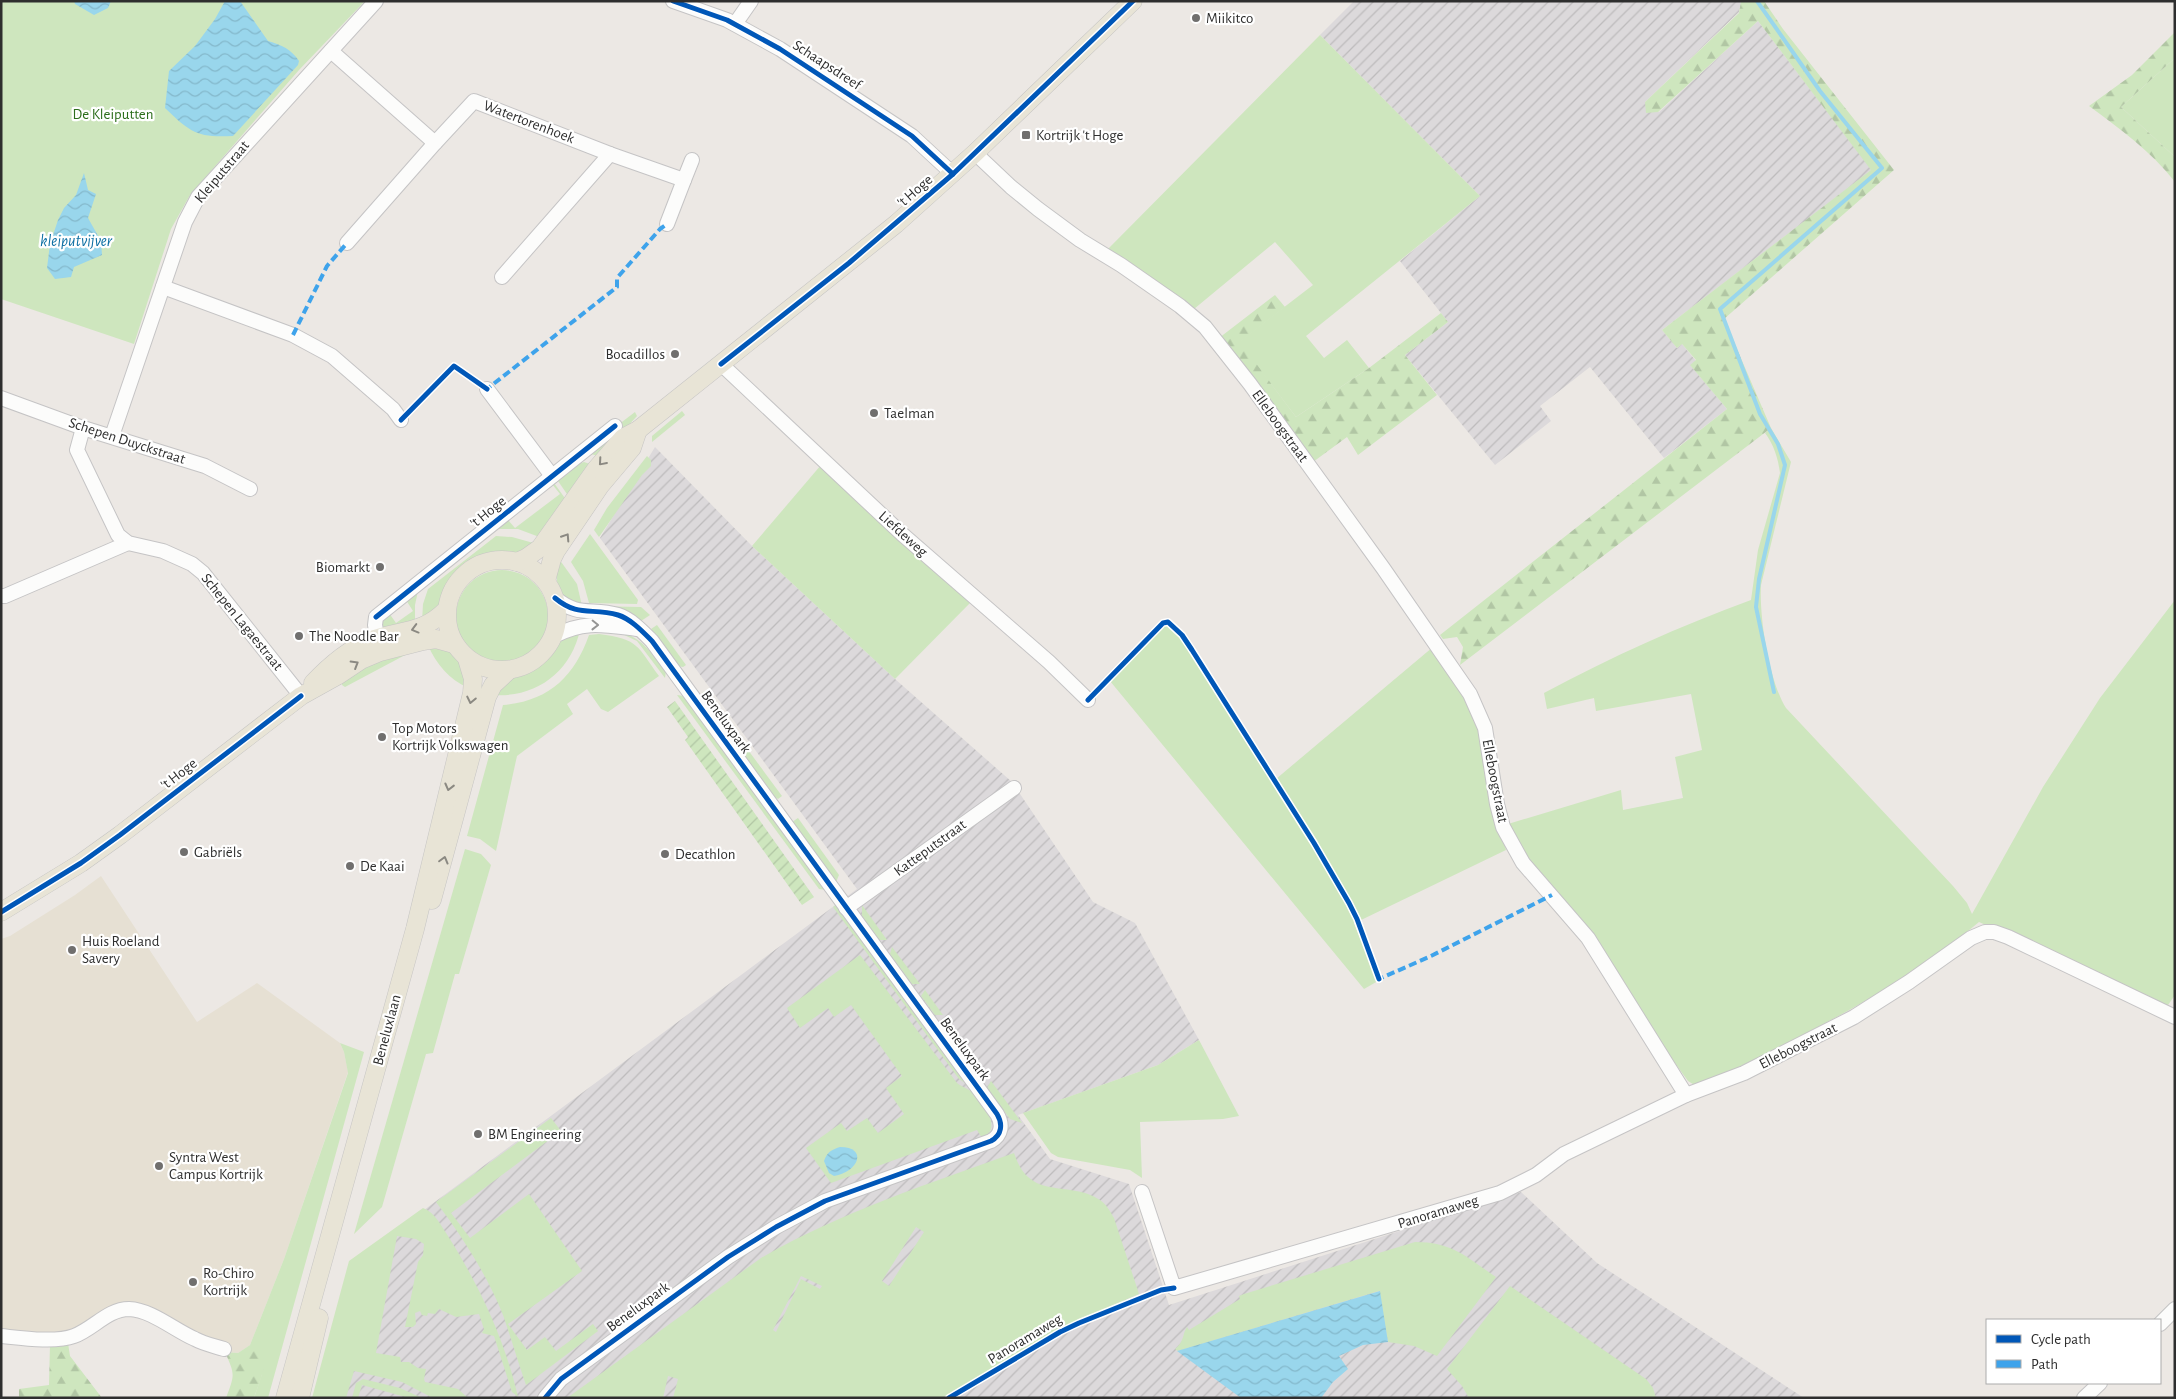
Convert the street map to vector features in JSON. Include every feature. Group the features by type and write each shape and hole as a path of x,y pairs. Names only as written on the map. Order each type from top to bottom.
{"main road":[{"name":"'t Hoge","path":"517,562 540,548 596,469 622,438 638,430 849,263 953,174 1133,1"},
{"name":"'t Hoge","path":"546,581 552,558 556,551 600,486 632,448 638,430"},
{"path":"492,562 517,562 528,567 546,581 555,598 557,616 554,636 537,658 525,666 508,671 480,666 467,659 454,644 447,622 447,609 455,587 467,572 479,565 492,562"},
{"name":"'t Hoge","path":"1,912 81,863 120,836 301,696 360,660 378,645 427,626 437,620 447,609"},
{"name":"'t Hoge","path":"378,645 429,640 454,644"},
{"name":"Beneluxlaan","path":"285,1398 420,910 474,685 467,659"},
{"name":"Beneluxlaan","path":"300,1398 310,1364 326,1282 441,869 486,697 493,685 508,671"}],"street":[{"name":"Kleiputstraat","path":"112,436 185,222 198,197 376,1"},
{"name":"Schaapsdreef","path":"673,1 735,24 780,49 912,136 953,174"},
{"path":"735,24 750,1"},
{"path":"331,51 435,143"},
{"name":"Watertorenhoek","path":"347,243 474,101 610,154 684,180"},
{"name":"Elleboogstraat","path":"975,153 1038,209 1080,240 1136,275 1199,322 1250,384 1383,568 1470,694 1485,728 1497,804 1503,827 1515,852 1588,938 1686,1095 1744,1072 1854,1018 1962,944 1985,932 1994,932 2008,937 2175,1017"},
{"path":"502,277 610,154"},
{"path":"667,224 692,160"},
{"path":"163,287 293,335 332,356 393,409 402,420"},
{"name":"Liefdeweg","path":"721,364 902,534 1048,662 1088,700"},
{"path":"487,389 552,476"},
{"name":"Schepen Duyckstraat","path":"1,398 83,428 205,466 250,489"},
{"name":"'t Hoge","path":"378,645 376,617 616,426"},
{"path":"1,596 6,596 128,544 118,534 77,450 83,428"},
{"name":"Schepen Lagaestraat","path":"128,544 163,551 192,564 204,573 301,696"},
{"name":"Beneluxpark","path":"545,1398 561,1379 728,1257 776,1227 825,1201 991,1142 999,1134 1001,1124 997,1114 652,641 627,619 618,615 578,611 567,607 555,598"},
{"path":"554,636 579,625 610,625 638,629"},
{"name":"Katteputstraat","path":"846,908 1014,788"},
{"name":"Panoramaweg","path":"1142,1192 1174,1288 1500,1193 1536,1174 1564,1154 1686,1095"},
{"path":"1,1336 67,1338 79,1334 116,1312 131,1309 144,1312 194,1339 224,1349"},
{"path":"2161,1323 2175,1309"},
{"path":"2084,1398 2099,1384"}],"shaded area":[{"path":"1354,1 1741,1 1739,12 1645,102 1659,112 1758,21 1872,170 1662,330 1677,348 1682,344 1696,361 1691,366 1727,409 1664,458 1590,367 1540,406 1551,421 1495,465 1405,355 1448,322 1400,261 1480,196 1320,35"},
{"path":"655,447 752,546 895,679 1012,782 1093,902 1135,923 1199,1040 1158,1065 1018,1115 1050,1159 1129,1184 1169,1305 1521,1192 1597,1263 1804,1398 323,1398 362,1256 857,889 600,538"},
{"name":"Syntra West Campus Kortrijk","path":"101,876 197,1022 257,983 340,1043 344,1052 348,1072 284,1259 250,1345 238,1353 225,1352 131,1306 67,1333 1,1333 1,939 10,936 75,895"}],"green space":[{"name":"De Kleiputten","path":"1,1 365,1 299,70 190,195 171,229 134,344 1,299"},
{"path":"1741,1 1764,1 1783,29 1894,170 1724,319 1771,428 1460,665 1463,647 1457,637 1443,639 1440,635 1727,409 1690,365 1696,360 1682,344 1677,348 1662,330 1871,170 1758,21 1658,112 1646,113 1645,102 1739,13"},
{"path":"2175,32 2175,58 2121,107 2175,157 2175,182 2145,150 2089,106 2132,75"},
{"path":"1320,35 1480,196 1306,336 1324,358 1347,340 1369,368 1296,417 1239,342 1313,285 1275,242 1194,309 1108,249"},
{"path":"2175,58 2175,157 2121,107"},
{"path":"1275,295 1285,307 1240,342 1296,417 1369,368 1441,313 1448,322 1405,355 1437,395 1358,455 1347,437 1313,462 1219,338"},
{"path":"682,411 685,415 652,442 652,436"},
{"path":"635,412 637,416 601,455 591,454 618,432 618,425"},
{"path":"1771,428 1791,462 1761,585 1766,648 1780,696 1786,708 1953,886 1967,903 1972,914 2043,787 2100,698 2175,600 2175,995 2166,1008 2141,994 1979,922 1916,970 1883,991 1779,1047 1709,1082 1696,1086 1688,1081 1530,864 1508,824 1621,790 1623,810 1683,798 1675,757 1702,750 1691,694 1596,711 1594,698 1547,709 1544,693 1646,643 1698,620 1751,600 1758,550 1780,473 1775,452 1765,433"},
{"path":"647,456 651,460 651,466 642,475 599,537 594,530 607,508"},
{"path":"584,462 593,465 569,497 558,481"},
{"path":"821,465 972,601 895,679 752,546"},
{"path":"554,483 567,501 542,538 518,529 496,529 508,520 515,528 560,494 552,484"},
{"path":"590,534 638,600 637,604 589,603 583,581 571,562"},
{"path":"496,536 512,537 537,544 520,554 488,556 468,564 460,570 449,584 440,606 422,622 423,604 428,589"},
{"path":"559,559 577,584 582,606 567,598 559,588 557,576"},
{"path":"502,570 519,574 534,584 544,599 548,616 544,633 534,648 519,658 502,662 485,658 470,648 460,633 456,616 460,599 470,584 485,574"},
{"path":"418,591 415,605 415,624 385,630 382,627 382,619 389,613 396,623 413,611 406,600"},
{"path":"589,606 641,607 650,615 641,621 633,615"},
{"path":"1168,624 1182,636 1316,850 1356,921 1354,923 1378,981 1364,989 1110,681 1159,629"},
{"path":"657,625 686,665 683,667 678,666 651,629"},
{"path":"580,630 569,658 560,670 549,679 537,687 523,692 509,695 493,695 507,679 528,673 536,668 566,636"},
{"path":"623,632 642,643 652,653 666,671 665,678 637,641 620,633"},
{"path":"599,634 622,638 636,646 659,676 608,712 601,709 587,689 567,704 573,714 517,756 496,851 480,839 467,836 503,705 519,703 534,698 558,684 576,663 589,635"},
{"path":"428,645 444,647 453,652 462,667 468,688 444,670"},
{"path":"1433,647 1465,694 1480,731 1506,850 1359,921 1315,841 1276,779"},
{"path":"407,654 345,687 342,685 363,665"},
{"path":"705,691 730,725 727,728 724,727 702,698 702,693"},
{"path":"677,695 684,696 826,890 819,889"},
{"path":"675,701 814,897 802,905 685,740 688,737 667,707"},
{"path":"737,735 782,796 778,799 733,740"},
{"path":"798,818 839,875 836,882 792,822"},
{"path":"465,849 481,854 491,865 459,974 455,974 433,1053 426,1054 382,1207 354,1234"},
{"path":"837,904 968,1085 959,1079 833,907"},
{"path":"862,905 887,940 879,940 862,916"},
{"path":"892,947 920,984 912,984 890,954"},
{"path":"860,955 957,1083 972,1092 982,1104 990,1116 991,1129 982,1138 977,1130 831,1183 806,1148 841,1123 847,1131 867,1118 878,1133 904,1114 886,1088 902,1076 851,1005 834,1017 828,1008 800,1028 787,1008"},
{"path":"925,990 943,1015 935,1015 921,996"},
{"path":"949,1023 983,1070 980,1072 974,1070 946,1030 946,1025"},
{"path":"1199,1040 1239,1116 1223,1119 1140,1122 1142,1178 1130,1170 1058,1157 1051,1153 1023,1113 1158,1065"},
{"path":"340,1043 364,1052 268,1398 254,1398 262,1374 250,1345 284,1259 348,1073 344,1052"},
{"path":"991,1081 1022,1123 1010,1119 987,1088"},
{"path":"551,1118 561,1131 451,1213 470,1238 529,1194 582,1271 508,1324 527,1350 545,1337 556,1351 593,1324 598,1331 526,1385 503,1315 489,1285 464,1242 436,1202"},
{"path":"1014,1153 1021,1169 1040,1184 1088,1194 1100,1200 1108,1208 1114,1218 1139,1294 1058,1329 942,1398 673,1398 678,1379 668,1376 663,1398 567,1398 761,1258 822,1227 885,1200","holes":["916,1227 924,1232 889,1286 882,1281","801,1276 822,1286 820,1289 801,1279 776,1332 773,1330"]},
{"path":"423,1208 431,1213 440,1224 480,1293 506,1355 518,1397 512,1392 494,1336 482,1333 484,1329 479,1314 456,1317 439,1309 435,1314 428,1313 427,1316 422,1315 420,1311 415,1313 416,1324 413,1327 405,1327 418,1262 423,1255 424,1244 416,1239 397,1236 376,1353 400,1357 401,1362 409,1362 418,1368 426,1369 425,1382 458,1389 468,1398 433,1398 402,1382 354,1371 346,1398 312,1398 349,1261"},
{"path":"1415,1242 1449,1248 1467,1257 1496,1277 1437,1356 1414,1346 1388,1342 1379,1291 1178,1351 1175,1349 1182,1340 1187,1327 1189,1330 1240,1299 1239,1296"},
{"path":"1510,1286 1646,1379 1653,1388 1656,1398 1469,1398 1462,1386 1447,1369"},
{"path":"68,1343 70,1356 102,1398 19,1398 19,1389 49,1385 50,1344"},
{"path":"250,1345 263,1349 264,1355 262,1374 254,1398 226,1398 233,1375 225,1352 238,1353"},
{"path":"363,1379 400,1388 422,1398 409,1398 362,1385 358,1398 352,1398 356,1383"}],"water":[{"path":"74,1 111,1 108,8 94,15 75,4"},
{"path":"225,1 240,1 268,41 286,48 299,61 298,65 233,136 211,136 188,128 165,108 169,71 195,46 215,19"},
{"name":"kleiputvijver","path":"84,173 88,190 96,194 88,218 101,241 102,255 74,267 71,277 55,279 47,268 50,244 58,220 64,208 76,195"},
{"path":"840,1147 849,1148 854,1151 857,1155 857,1160 849,1170 834,1176 829,1173 824,1161 826,1155"},
{"path":"1380,1291 1388,1342 1363,1345 1339,1356 1348,1369 1333,1382 1321,1398 1241,1398 1177,1351"}],"waterway":[{"path":"1757,1 1820,91 1882,168 1720,309 1760,414 1778,444 1785,465 1759,579 1756,607 1774,692"}],"marked path":[{"path":"484,388 487,389 617,287 617,278 660,229 667,224"},
{"path":"293,335 327,266 347,243"},
{"path":"1378,976 1379,979 1431,956 1552,895"}],"cycle path":[{"path":"673,1 727,20 780,49 912,136 953,174"},
{"path":"721,364 849,263 953,174 1133,1"},
{"path":"401,420 454,366 487,389"},
{"path":"376,617 615,426"},
{"path":"545,1398 561,1379 728,1257 776,1227 825,1201 991,1141 997,1136 1001,1125 997,1114 652,641 628,619 609,613 571,608 555,598"},
{"path":"1088,700 1163,623 1168,622 1182,635 1314,843 1349,903 1357,919 1379,979"},
{"path":"1,912 81,863 120,835 301,696"},
{"path":"949,1398 1060,1332 1161,1290 1174,1288"}],"place":[{"name":"Miikitco","path":"1196,18"},
{"name":"Kortrijk 't Hoge","path":"1026,135"},
{"name":"Bocadillos","path":"675,354"},
{"name":"Taelman","path":"874,413"},
{"name":"Biomarkt","path":"380,567"},
{"name":"The Noodle Bar","path":"299,636"},
{"name":"Top Motors Kortrijk Volkswagen","path":"382,737"},
{"name":"Gabriëls","path":"184,852"},
{"name":"Decathlon","path":"665,854"},
{"name":"De Kaai","path":"350,866"},
{"name":"Huis Roeland Savery","path":"72,950"},
{"name":"BM Engineering","path":"478,1134"},
{"name":"Syntra West Campus Kortrijk","path":"159,1166"},
{"name":"Ro-Chiro Kortrijk","path":"193,1282"}]}
